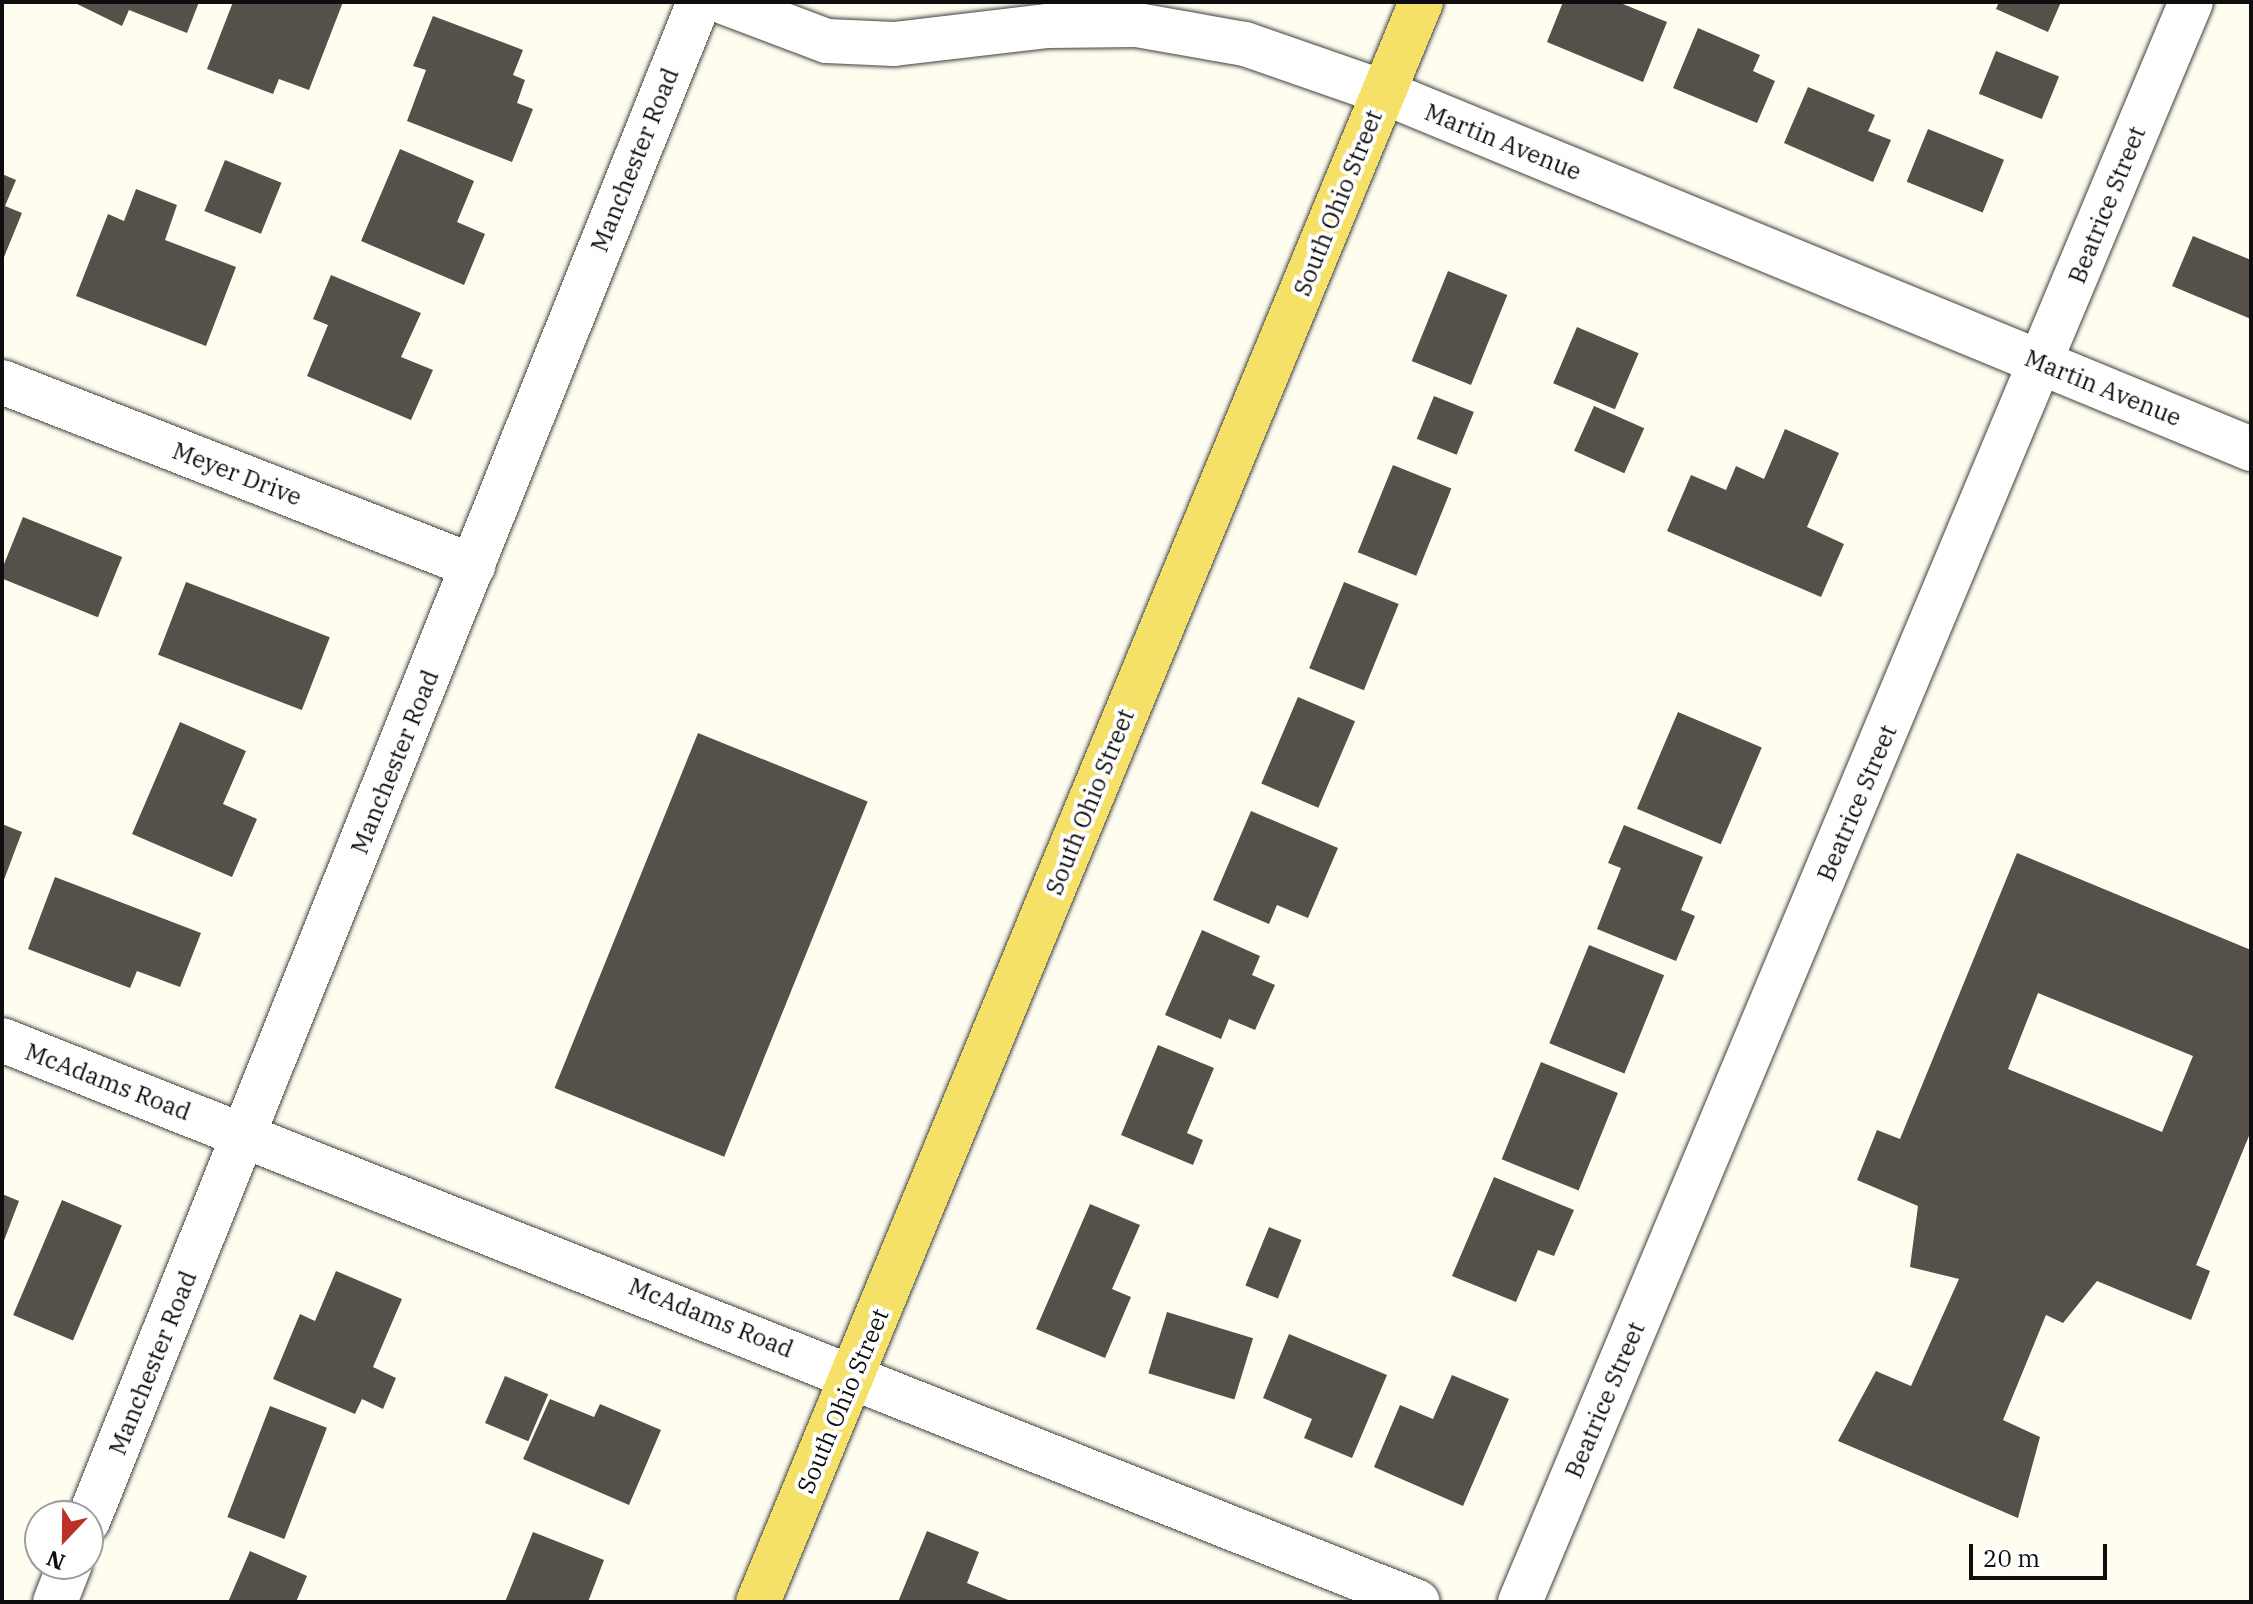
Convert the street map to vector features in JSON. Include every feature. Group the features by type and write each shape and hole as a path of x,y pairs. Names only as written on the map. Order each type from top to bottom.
{"main road":[{"name":"South Ohio Street","path":"758,1602 1421,2"}],"street":[{"name":"Manchester Road","path":"97,1500 247,1136 699,2"},
{"name":"Martin Avenue","path":"723,2 827,41 894,44 1048,26 1137,25 1245,44 1383,92 2251,449"},
{"name":"Beatrice Street","path":"1520,1602 2042,364 2191,2"},
{"name":"Meyer Drive","path":"2,382 473,566"},
{"name":"McAdams Road","path":"2,1040 854,1375 1418,1602"},
{"path":"55,1602 64,1580"}],"building":[{"path":"73,2 199,2 187,33 129,10 122,26"},
{"path":"233,2 343,2 309,90 279,79 273,94 207,69"},
{"path":"1563,2 1618,2 1667,22 1643,82 1547,42"},
{"path":"1999,2 2061,2 2048,32 1996,9"},
{"path":"433,16 523,50 513,75 525,80 517,103 533,109 512,162 407,121 426,70 413,66"},
{"path":"1698,28 1760,55 1753,71 1775,81 1757,123 1673,88"},
{"path":"1996,51 2059,76 2042,119 1979,94"},
{"path":"1808,87 1875,115 1868,131 1891,140 1873,182 1784,143"},
{"path":"1928,129 2004,160 1983,213 1907,182"},
{"path":"400,149 474,181 457,222 485,234 464,285 361,241"},
{"path":"225,160 282,183 261,234 204,211"},
{"path":"2,174 16,180 5,206 22,213 2,262"},
{"path":"136,189 177,205 165,240 236,267 206,346 76,296 108,214 124,221"},
{"path":"2193,236 2251,260 2251,319 2172,286"},
{"path":"1448,271 1507,295 1471,385 1412,361"},
{"path":"331,275 421,313 401,357 433,370 411,420 307,376 328,325 313,319"},
{"path":"1577,327 1639,353 1615,409 1553,383"},
{"path":"1434,396 1474,412 1457,455 1417,439"},
{"path":"1594,406 1644,428 1624,473 1574,451"},
{"path":"1785,429 1839,453 1807,527 1844,544 1821,597 1667,531 1691,475 1726,490 1736,466 1764,479"},
{"path":"1393,465 1451,489 1416,576 1358,552"},
{"path":"23,517 122,557 98,617 2,579 2,569"},
{"path":"186,582 330,637 302,710 158,655"},
{"path":"1344,582 1399,604 1364,690 1309,668"},
{"path":"1298,697 1355,721 1318,808 1261,784"},
{"path":"1678,712 1762,748 1721,844 1637,809"},
{"path":"180,722 246,751 223,804 257,819 232,877 132,834"},
{"path":"698,733 868,802 724,1157 555,1088"},
{"path":"1251,811 1338,848 1308,918 1277,905 1269,924 1213,900"},
{"path":"2,824 22,832 2,885"},
{"path":"1624,825 1703,857 1681,910 1695,916 1676,961 1597,929 1621,868 1608,863"},
{"path":"2017,853 2251,950 2251,1131 2196,1265 2210,1271 2191,1320 2097,1281 2063,1323 2046,1315 2003,1420 2040,1437 2018,1518 1838,1441 1876,1371 1911,1386 1959,1279 1910,1267 1918,1206 1857,1180 1877,1130 1900,1139","holes":["2038,993 2193,1056 2162,1132 2008,1069"]},
{"path":"55,877 201,933 180,987 137,971 130,988 28,949"},
{"path":"1202,930 1260,956 1252,975 1275,985 1255,1030 1229,1019 1221,1039 1165,1015"},
{"path":"1589,945 1664,975 1624,1074 1549,1043"},
{"path":"1158,1045 1214,1068 1187,1133 1203,1140 1193,1165 1121,1135"},
{"path":"1541,1062 1618,1093 1579,1190 1502,1159"},
{"path":"1494,1177 1574,1210 1554,1256 1538,1250 1516,1302 1452,1276"},
{"path":"2,1194 19,1201 2,1246"},
{"path":"62,1200 122,1225 73,1340 13,1315"},
{"path":"1090,1204 1140,1225 1112,1289 1131,1297 1105,1358 1036,1329"},
{"path":"1269,1227 1301,1240 1278,1299 1245,1285"},
{"path":"336,1271 402,1299 373,1367 396,1378 383,1409 362,1399 355,1414 273,1379 300,1314 315,1321"},
{"path":"1167,1312 1253,1338 1234,1400 1148,1373"},
{"path":"1289,1334 1387,1375 1352,1458 1304,1438 1312,1419 1263,1398"},
{"path":"1452,1375 1509,1399 1463,1506 1374,1467 1400,1405 1433,1419"},
{"path":"505,1376 548,1394 528,1441 485,1423"},
{"path":"550,1399 594,1417 600,1404 661,1430 629,1505 523,1459"},
{"path":"270,1406 327,1428 284,1539 227,1517"},
{"path":"927,1531 979,1552 967,1583 1013,1602 898,1602"},
{"path":"533,1532 604,1560 588,1602 505,1602"},
{"path":"250,1551 307,1576 296,1602 228,1602"}]}
